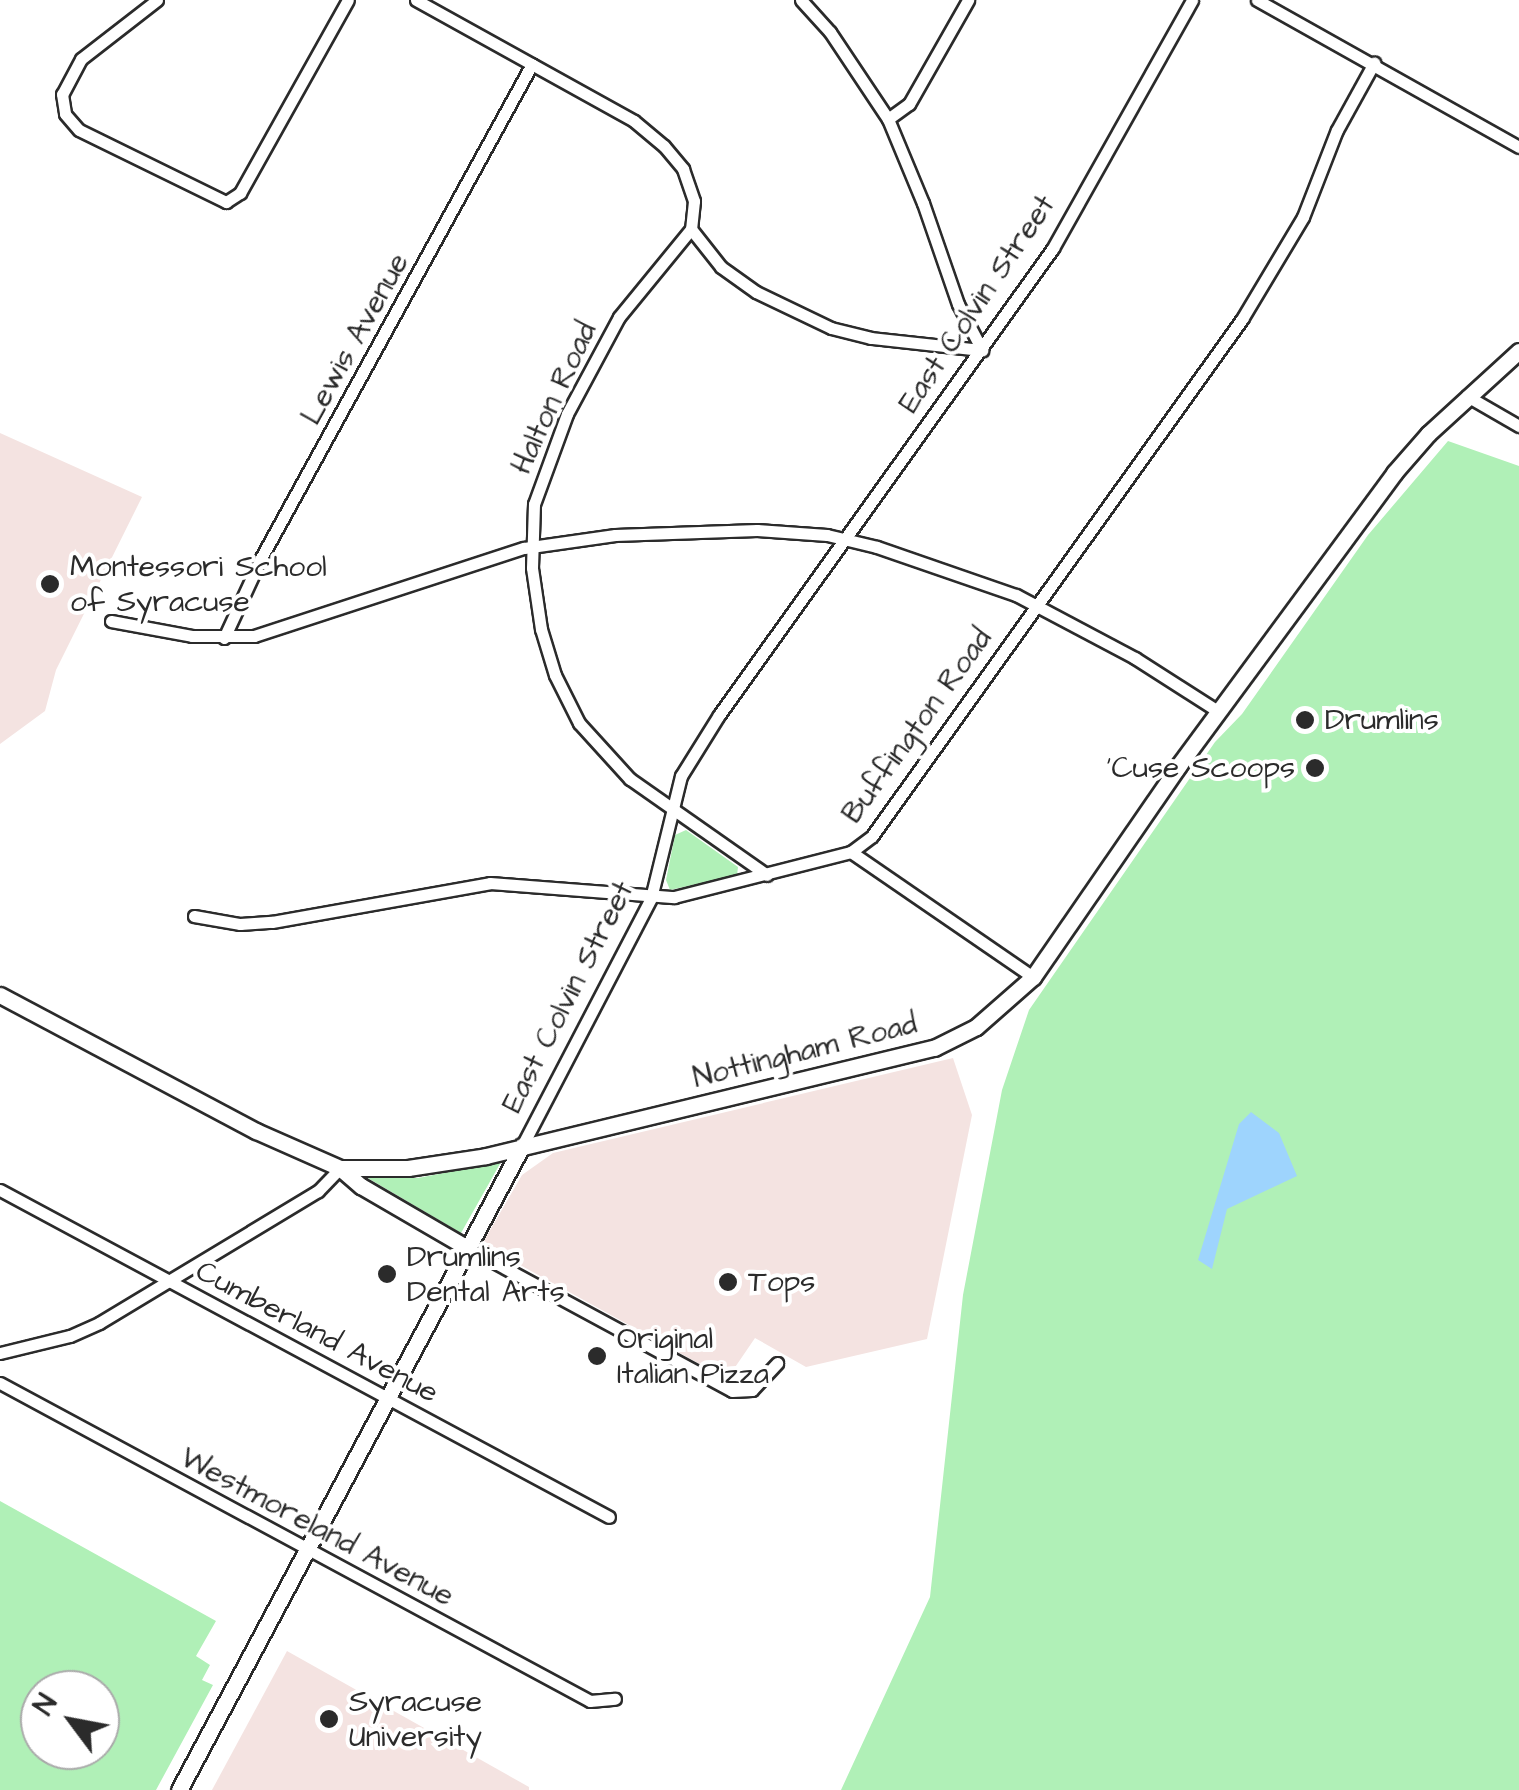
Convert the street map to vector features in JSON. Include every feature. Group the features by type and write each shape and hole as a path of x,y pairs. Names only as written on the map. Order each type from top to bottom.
{"street":[{"path":"156,0 81,58 62,94 66,114 79,130 226,202 240,193 348,0"},
{"path":"416,0 634,121 664,146 683,169 694,201 691,229 722,267 744,284 830,328 871,338 982,350"},
{"path":"800,0 830,32 888,120 924,203 958,304 982,350"},
{"path":"888,120 910,104 968,0"},
{"name":"East Colvin Street","path":"179,1790 652,898 681,776 719,715 1053,248 1192,0"},
{"path":"1258,0 1519,147"},
{"name":"Buffington Road","path":"194,916 240,924 272,922 490,883 674,897 852,852 872,836 1278,264 1303,217 1337,130 1374,63"},
{"name":"Lewis Avenue","path":"224,638 261,558 532,64"},
{"name":"Halton Road","path":"691,229 619,317 567,414 534,504 532,546 541,629 555,676 579,723 607,757 672,809 767,875"},
{"name":"Nottingham Road","path":"0,995 256,1131 340,1168 426,1166 934,1048 976,1028 1033,977 1218,712 1394,472 1467,396 1519,352"},
{"path":"1467,396 1519,426"},
{"path":"111,621 224,638 302,623 429,576 532,546 699,530 757,530 845,539 1038,605 1136,658 1218,712"},
{"path":"852,852 1033,977"},
{"path":"0,1353 70,1336 318,1191 340,1168 361,1186 466,1247 732,1391 752,1390 777,1363"},
{"name":"Cumberland Avenue","path":"0,1190 609,1517"},
{"name":"Westmoreland Avenue","path":"0,1383 590,1701 615,1699"}],"shaded area":[{"name":"Montessori School of Syracuse","path":"0,433 142,497 56,670 45,711 0,744"},
{"path":"953,1058 972,1115 927,1339 806,1367 755,1338 727,1379 482,1244 522,1175 553,1153"},
{"name":"Syracuse University","path":"287,1651 529,1787 529,1790 212,1790"}],"green space":[{"path":"1448,441 1519,466 1519,1790 841,1790 930,1597 963,1295 1002,1090 1029,1010 1215,742 1242,714 1368,535"},
{"path":"686,830 738,867 737,875 670,890 666,880 675,835"},
{"path":"501,1162 461,1233 366,1177 418,1178"},
{"path":"0,1501 216,1621 196,1656 210,1665 202,1680 213,1685 156,1790 0,1790"}],"water":[{"path":"1251,1112 1279,1133 1297,1176 1227,1209 1212,1269 1198,1260 1239,1124"}],"place":[{"name":"Montessori School of Syracuse","path":"50,584"},
{"name":"Drumlins","path":"1305,720"},
{"name":"'Cuse Scoops","path":"1315,768"},
{"name":"Drumlins Dental Arts","path":"387,1274"},
{"name":"Tops","path":"728,1282"},
{"name":"Original Italian Pizza","path":"597,1356"},
{"name":"Syracuse University","path":"329,1719"}]}
